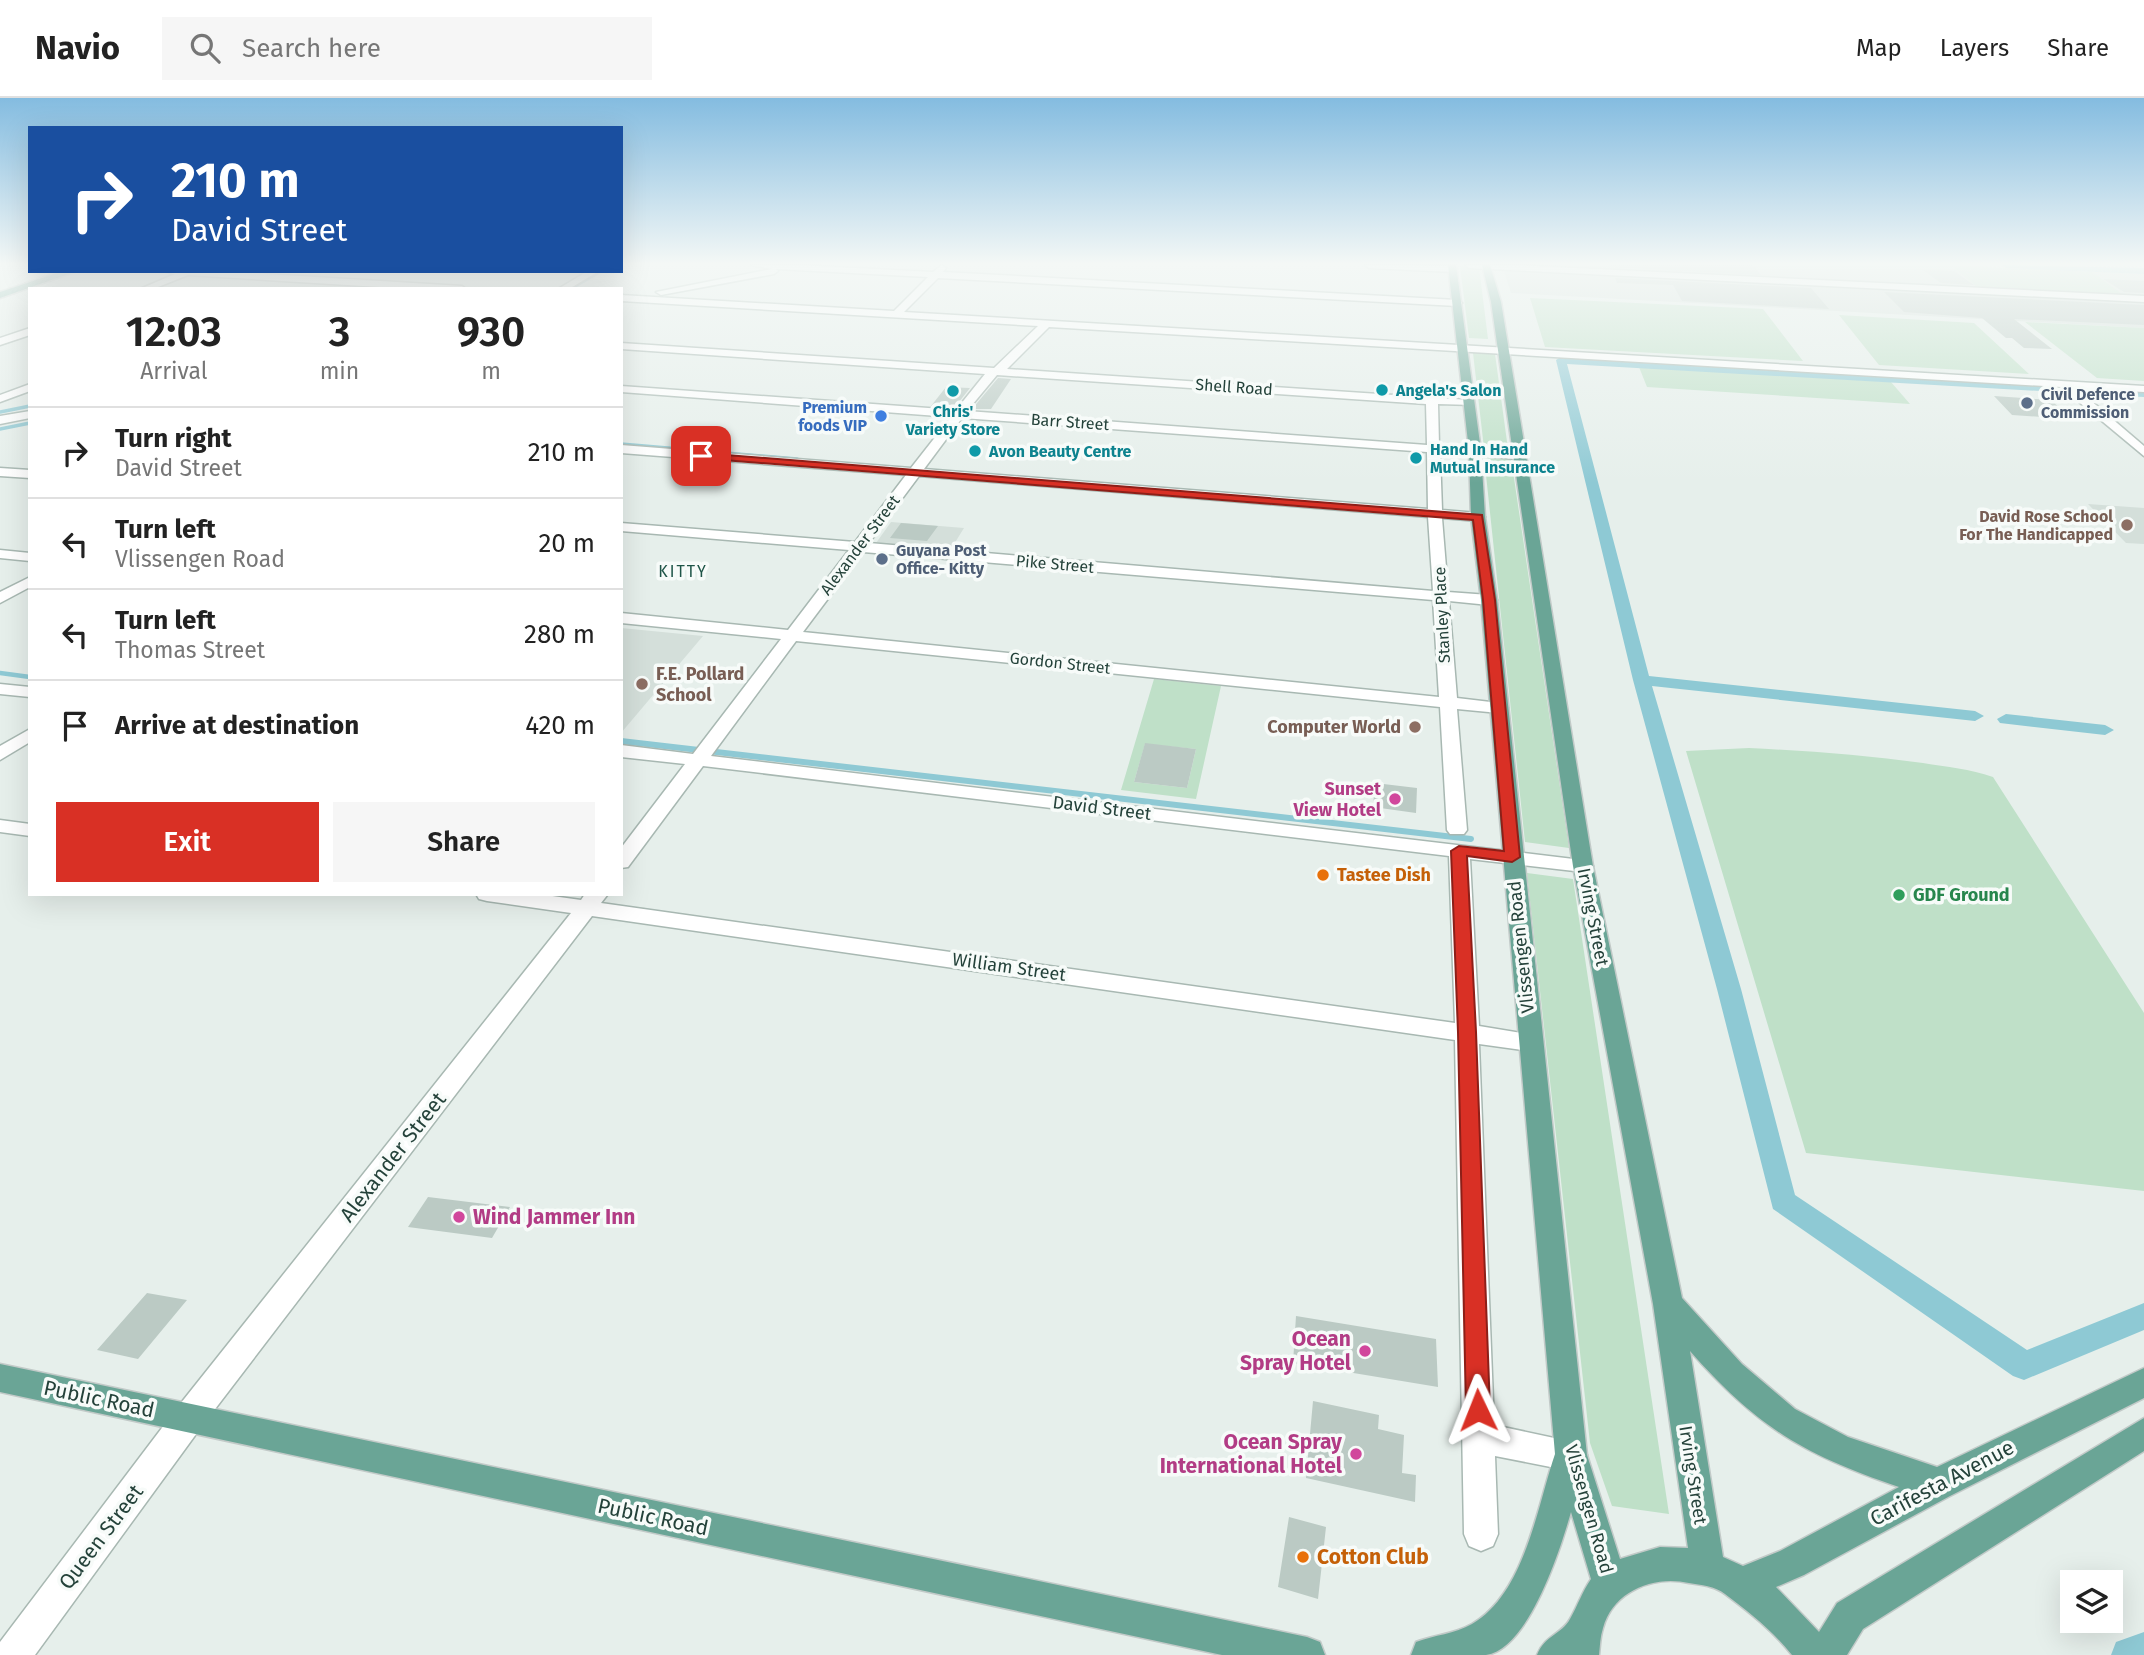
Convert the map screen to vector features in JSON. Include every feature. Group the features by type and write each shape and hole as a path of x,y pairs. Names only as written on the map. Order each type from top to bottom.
{"main road":[{"name":"Vlissengen Road","path":"1462,338 1499,708 1508,857 1571,1455 1610,1583"},
{"name":"Irving Street","path":"1500,338 1583,866 1668,1304 1708,1569"},
{"path":"1668,1304 1728,1371 1763,1404 1803,1431 1860,1458 1938,1484"},
{"name":"Public Road","path":"0,1378 1307,1655"},
{"name":"Carifesta Avenue","path":"1740,1585 1792,1563 1938,1484 2144,1382"},
{"path":"1826,1655 1850,1616 2144,1433"},
{"path":"1429,1655 1462,1649 1492,1633 1514,1609 1542,1553 1571,1455"},
{"path":"1573,1648 1592,1605 1610,1583 1629,1571 1652,1565 1677,1565 1708,1569 1740,1585 1770,1606 1798,1632 1814,1655"}],"street":[{"name":"Alexander Street","path":"623,859 990,374 1031,338"},
{"path":"1282,338 2144,389"},
{"name":"Shell Road","path":"623,346 1469,403"},
{"path":"2066,386 2144,452"},
{"path":"0,399 28,388"},
{"name":"Barr Street","path":"623,389 1518,454"},
{"name":"Stanley Place","path":"1432,400 1447,703 1460,844 1472,1032 1480,1534"},
{"path":"0,420 28,414"},
{"path":"623,449 1478,517"},
{"path":"0,471 28,474"},
{"name":"Pike Street","path":"623,527 1489,600"},
{"path":"0,554 28,557"},
{"path":"0,598 28,582"},
{"name":"Gordon Street","path":"623,618 1499,708"},
{"path":"0,689 28,692"},
{"path":"0,754 28,735"},
{"name":"David Street","path":"623,751 703,753 1460,844 1508,857 1583,866"},
{"path":"0,826 28,830"},
{"name":"William Street","path":"517,896 592,901 1527,1042"},
{"name":"Alexander Street","path":"188,1419 592,901"},
{"name":"Queen Street","path":"13,1655 188,1419"},
{"path":"1478,1437 1571,1455"}],"shaded area":[{"name":"David Rose School For The Handicapped","path":"2088,504 2144,508 2144,544 2126,543"},
{"path":"891,522 964,528 951,549 876,543"},
{"name":"F.E. Pollard School","path":"623,628 703,636 623,731"}],"green space":[{"path":"1542,338 1785,338 1803,361 1545,347"},
{"path":"1857,338 1990,338 2029,374 1879,365"},
{"path":"2045,338 2144,338 2144,381 2097,378"},
{"path":"1473,353 1495,354 1508,449 1484,448"},
{"path":"1639,367 1891,382 1910,404 1647,387"},
{"path":"1484,456 1511,458 1569,848 1525,842"},
{"path":"1154,679 1221,686 1196,799 1121,790","holes":["1145,744 1196,749 1187,788 1134,782"]},
{"name":"GDF Ground","path":"1749,748 1901,760 1958,768 1993,777 2144,1013 2144,1191 1806,1153 1686,751"},
{"path":"1527,873 1573,879 1669,1514 1612,1506 1590,1443"}],"building":[{"path":"2006,338 2038,338 2052,349 2024,348 2012,338"},
{"path":"998,378 1011,379 991,409 972,409"},
{"path":"946,387 970,388 955,407 931,406"},
{"name":"Civil Defence Commission","path":"1994,396 2051,400 2071,419 2012,415"},
{"path":"901,523 938,526 927,541 890,538"},
{"path":"1145,743 1196,749 1187,788 1134,782"},
{"name":"Sunset View Hotel","path":"1375,783 1417,788 1416,813 1373,807"},
{"name":"Wind Jammer Inn","path":"428,1197 510,1207 492,1238 408,1227"},
{"path":"147,1293 187,1300 138,1359 97,1350"},
{"name":"Ocean Spray Hotel","path":"1296,1316 1436,1339 1438,1387 1293,1363"},
{"name":"Ocean Spray International Hotel","path":"1313,1401 1379,1415 1378,1429 1404,1435 1402,1473 1416,1475 1415,1502 1306,1478"},
{"name":"Cotton Club","path":"1289,1517 1326,1527 1318,1599 1278,1587"}],"waterway":[{"path":"1642,680 1561,360 2144,394"},
{"path":"0,412 28,406"},
{"path":"0,429 28,423"},
{"path":"623,444 797,459"},
{"path":"0,673 28,677"},
{"path":"1642,680 1975,716"},
{"path":"1642,680 1729,989 1783,1201 2024,1366 2144,1316"},
{"path":"2006,719 2105,730"},
{"path":"623,741 1471,839"},
{"path":"2129,1655 2144,1650"}],"place":[{"name":"Angela's Salon","path":"1382,390"},
{"name":"Chris' Variety Store","path":"953,391"},
{"name":"Civil Defence Commission","path":"2027,403"},
{"name":"Premium foods VIP","path":"881,416"},
{"name":"Avon Beauty Centre","path":"975,451"},
{"name":"Hand In Hand Mutual Insurance","path":"1416,458"},
{"name":"David Rose School For The Handicapped","path":"2127,525"},
{"name":"Guyana Post Office- Kitty","path":"882,559"},
{"name":"F.E. Pollard School","path":"642,684"},
{"name":"Computer World","path":"1415,727"},
{"name":"Sunset View Hotel","path":"1395,799"},
{"name":"Tastee Dish","path":"1323,875"},
{"name":"GDF Ground","path":"1899,895"},
{"name":"Wind Jammer Inn","path":"459,1217"},
{"name":"Ocean Spray Hotel","path":"1365,1351"},
{"name":"Ocean Spray International Hotel","path":"1356,1454"},
{"name":"Cotton Club","path":"1303,1557"}],"district":[{"name":"KITTY","path":"683,571"}],"route":[{"path":"701,456 1478,517 1489,600 1512,857 1459,851 1478,1410"}]}
